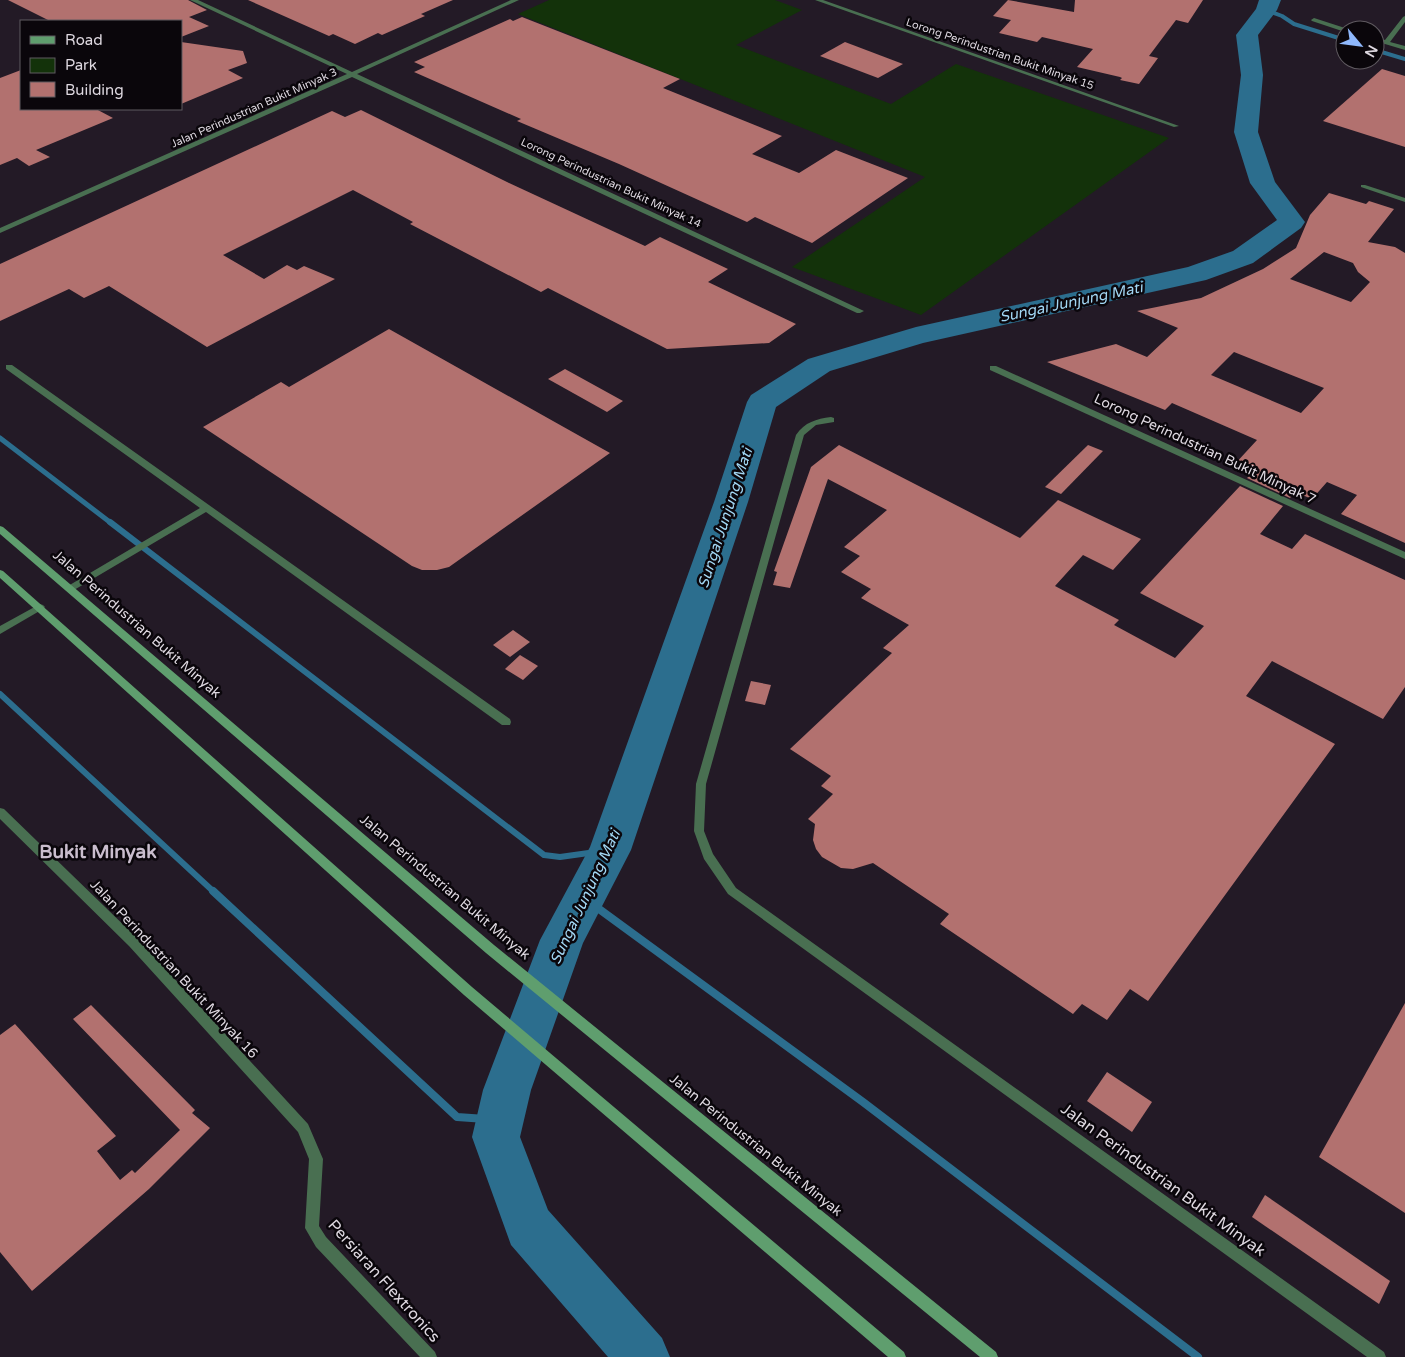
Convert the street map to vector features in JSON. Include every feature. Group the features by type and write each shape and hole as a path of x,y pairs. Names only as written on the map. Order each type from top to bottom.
{"main road":[{"name":"Jalan Perindustrian Bukit Minyak","path":"0,529 490,948 991,1357"},
{"path":"0,573 468,991 899,1357"}],"street":[{"name":"Lorong Perindustrian Bukit Minyak 14","path":"193,0 860,311"},
{"name":"Jalan Perindustrian Bukit Minyak 3","path":"0,231 516,0"},
{"name":"Lorong Perindustrian Bukit Minyak 15","path":"818,0 1176,126"},
{"path":"1405,18 1387,42 1405,48"},
{"path":"1314,20 1335,27"},
{"path":"1362,186 1405,200"},
{"path":"9,367 506,722"},
{"name":"Lorong Perindustrian Bukit Minyak 7","path":"993,368 1405,556"},
{"name":"Jalan Perindustrian Bukit Minyak","path":"831,420 814,422 805,427 800,435 701,784 700,831 708,856 732,891 1379,1357"},
{"path":"71,588 206,508"},
{"path":"0,631 40,607"},
{"name":"Jalan Perindustrian Bukit Minyak 16","path":"0,812 132,942 303,1128 316,1159 312,1228"},
{"name":"Persiaran Flextronics","path":"312,1228 321,1242 430,1357"}],"green space":[{"path":"549,0 775,0 802,10 736,45 891,104 956,64 1169,138 921,315 792,267 925,177 518,14"}],"building":[{"path":"8,0 188,0 207,10 189,17 209,26 182,37 182,20 48,20"},
{"path":"248,0 453,0 421,14 425,16 382,35 378,33 355,44 333,34 329,36"},
{"path":"1008,0 1074,12 1075,0 1203,0 1188,23 1176,20 1149,56 1158,58 1139,84 1120,80 1122,78 1120,77 1077,67 1093,49 1042,37 1037,42 999,33 1011,20 993,16"},
{"path":"522,17 680,79 663,88 782,136 752,154 799,173 836,150 908,178 812,243 755,217 747,222 619,164 517,121 521,119 414,72 425,67 414,62 510,19 513,21"},
{"path":"182,42 243,51 247,63 228,70 243,78 182,104"},
{"path":"845,42 903,64 878,78 820,56"},
{"path":"20,70 20,110 98,110 113,118 36,150 50,157 29,166 17,158 0,165 0,78"},
{"path":"1381,70 1405,76 1405,147 1323,121"},
{"path":"361,110 507,182 645,246 660,237 728,269 708,282 796,324 769,343 667,349 548,288 541,292 410,224 413,222 353,190 223,255 264,279 287,265 297,270 304,266 335,279 207,347 109,286 84,298 69,289 0,321 0,264 332,111 345,117"},
{"path":"1329,193 1366,204 1369,201 1394,209 1368,242 1395,247 1405,253 1405,543 1341,514 1357,495 1327,482 1312,499 1295,492 1290,498 1247,478 1252,473 1234,465 1257,440 1172,403 1165,410 1047,362 1116,344 1147,357 1178,328 1137,311 1201,298 1263,269 1296,248 1310,215","holes":["1324,252 1353,263 1358,272 1370,282 1351,302 1290,279","1234,352 1324,388 1301,413 1211,375"]},
{"path":"389,329 610,453 449,567 437,570 422,570 412,566 203,427 281,382 289,387"},
{"path":"565,369 623,401 607,412 548,379"},
{"path":"839,445 1020,538 1058,500 1141,539 1113,570 1083,555 1055,586 1119,620 1114,625 1175,658 1204,626 1140,593 1240,486 1283,506 1260,534 1292,549 1305,534 1405,580 1405,687 1383,719 1272,661 1246,696 1335,744 1148,1001 1130,989 1107,1020 1082,1004 1073,1014 940,924 949,914 873,863 853,869 841,868 822,857 816,849 813,840 815,824 808,819 833,794 821,786 831,776 790,749 892,653 883,648 909,625 861,598 871,589 841,572 860,556 844,547 887,510 828,479 790,588 773,585 777,572 774,571 811,467"},
{"path":"1088,445 1103,451 1061,494 1045,487"},
{"path":"513,630 530,642 510,657 493,645"},
{"path":"520,655 538,666 523,680 505,669"},
{"path":"751,681 771,685 765,705 745,701"},
{"path":"1405,1003 1405,1213 1319,1157"},
{"path":"91,1005 195,1110 192,1113 210,1128 149,1189 32,1291 0,1252 0,1035 15,1024 116,1136 97,1151 120,1180 132,1170 135,1173 180,1130 73,1019"},
{"path":"1107,1072 1152,1102 1132,1132 1087,1101"},
{"path":"1265,1195 1390,1281 1379,1304 1252,1217"}],"waterway":[{"name":"Sungai Junjung Mati","path":"643,1357 529,1227 496,1137 507,1090 562,940 610,850 731,502 762,402 819,365 916,336 1196,274 1243,257 1292,222 1263,183 1246,132 1252,75 1247,35 1266,10 1270,0"},
{"path":"1266,10 1282,16 1294,24 1335,37"},
{"path":"1385,53 1405,59"},
{"path":"0,438 111,523"},
{"path":"110,522 544,855 560,857 610,850"},
{"path":"0,694 214,892"},
{"path":"213,891 457,1117 500,1120"},
{"path":"584,898 863,1102 1198,1357"}],"district":[{"name":"Bukit Minyak","path":"98,852"}]}
